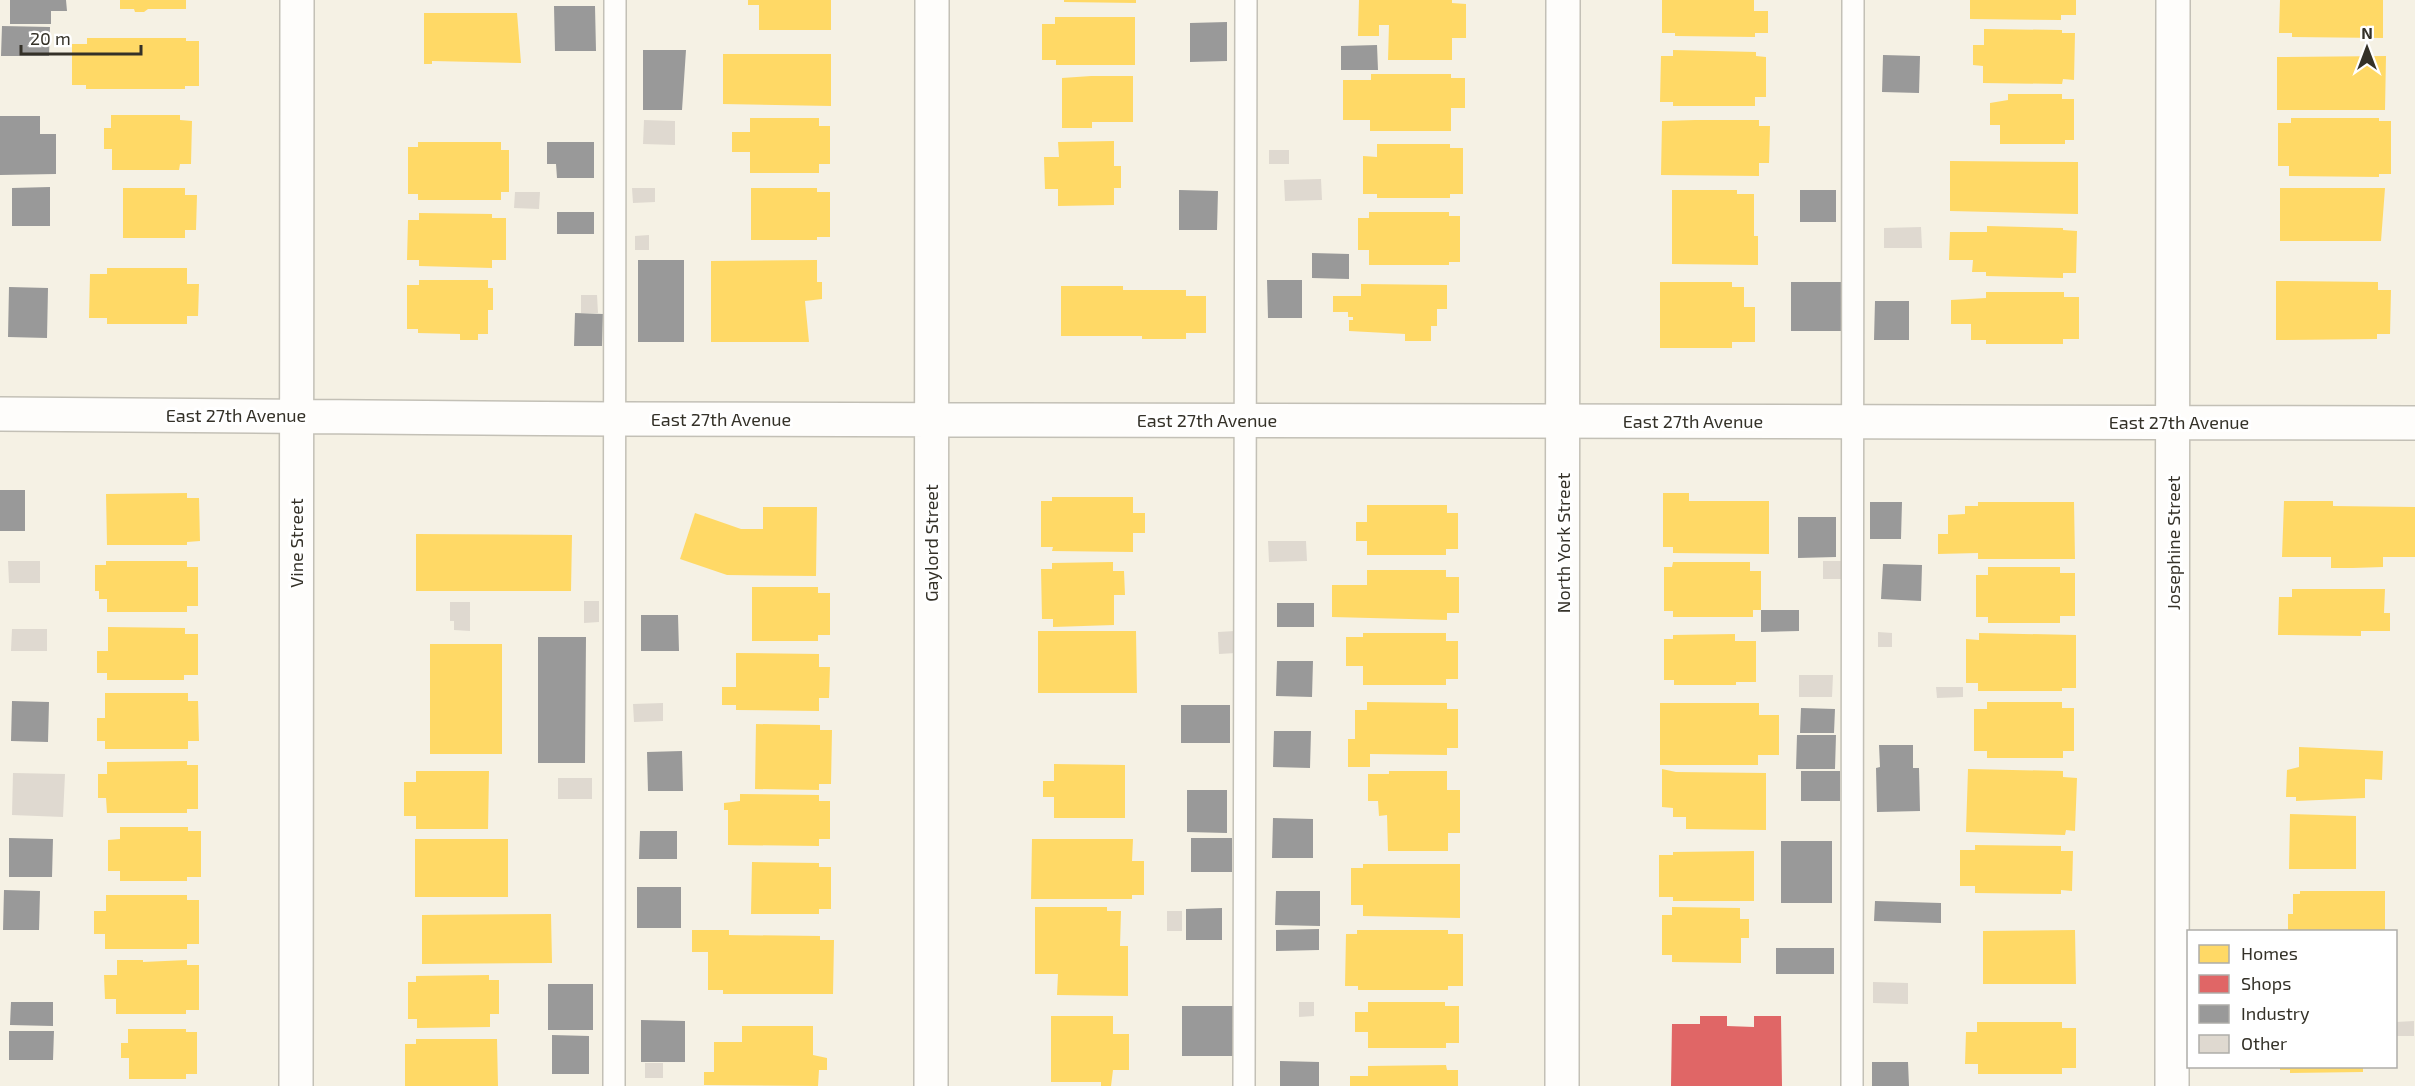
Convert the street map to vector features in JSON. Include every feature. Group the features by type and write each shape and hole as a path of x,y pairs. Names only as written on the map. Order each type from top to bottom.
{"street":[{"name":"Vine Street","path":"296,1086 297,0"},
{"name":"Gaylord Street","path":"931,1086 932,0"},
{"name":"North York Street","path":"1562,1086 1563,0"},
{"name":"Josephine Street","path":"2172,1086 2173,0"},
{"name":"East 27th Avenue","path":"0,414 615,419 2415,423"}],"lane":[{"path":"614,1086 615,0"},
{"path":"1244,1086 1246,0"},
{"path":"1852,1086 1853,0"}],"building: Homes":[{"path":"120,0 186,0 186,9 148,9 144,12 135,12 134,9 120,9"},
{"path":"748,0 831,0 831,30 759,30 759,5 748,5"},
{"path":"1064,0 1136,0 1136,3 1064,2"},
{"path":"1359,0 1452,0 1452,3 1466,4 1466,38 1452,38 1452,60 1388,60 1389,25 1379,25 1379,36 1358,36"},
{"path":"1662,0 1754,0 1754,11 1768,11 1768,33 1755,33 1755,37 1675,36 1675,33 1662,33"},
{"path":"1970,0 2076,0 2076,15 2061,15 2061,20 1970,19"},
{"path":"2280,0 2383,0 2383,38 2292,37 2292,33 2279,33"},
{"path":"424,13 517,13 521,63 432,61 432,64 424,64"},
{"path":"1055,17 1135,17 1135,65 1056,65 1056,60 1042,60 1042,24 1055,24"},
{"path":"1984,29 2062,30 2062,33 2075,33 2074,80 2063,79 2062,84 1983,83 1983,66 1973,65 1973,45 1984,45"},
{"path":"87,38 186,38 186,41 199,41 199,86 185,86 185,89 86,89 86,85 72,85 72,44 87,44"},
{"path":"1673,50 1756,52 1756,56 1766,57 1766,97 1755,97 1755,106 1673,106 1673,102 1660,102 1661,56 1673,56"},
{"path":"723,54 831,54 831,106 723,104"},
{"path":"2386,56 2385,110 2277,110 2277,57"},
{"path":"1371,74 1451,74 1451,78 1465,78 1465,108 1451,108 1451,131 1370,131 1370,120 1343,120 1343,80 1371,80"},
{"path":"1133,76 1133,122 1092,122 1092,128 1062,128 1062,78"},
{"path":"2008,94 2062,94 2062,99 2074,99 2074,140 2065,140 2065,144 2000,144 2000,125 1990,125 1990,103 2008,100"},
{"path":"111,115 180,115 180,120 192,121 191,164 180,164 179,170 112,170 112,149 104,149 104,128 111,128"},
{"path":"750,118 819,118 819,126 830,126 830,164 819,164 819,173 750,173 750,152 732,152 732,132 750,132"},
{"path":"2291,118 2379,118 2379,121 2391,121 2391,174 2379,174 2379,177 2289,176 2289,166 2278,166 2278,123 2291,123"},
{"path":"1759,120 1759,126 1770,126 1769,163 1759,163 1759,176 1661,175 1662,121"},
{"path":"1114,141 1114,166 1121,166 1121,188 1114,188 1114,205 1058,206 1058,189 1045,189 1044,157 1059,157 1058,142"},
{"path":"418,142 501,142 501,150 509,150 509,192 501,192 501,200 418,200 418,194 408,194 408,147 418,147"},
{"path":"1377,144 1450,144 1450,148 1463,148 1463,194 1450,194 1450,198 1377,198 1377,194 1363,194 1363,156 1377,157"},
{"path":"1950,161 2078,162 2078,214 1950,211"},
{"path":"123,188 185,188 185,195 197,195 196,230 185,230 185,238 123,238"},
{"path":"751,188 817,188 817,192 830,192 830,237 817,237 817,240 751,240"},
{"path":"2280,188 2385,188 2381,241 2280,241"},
{"path":"1672,190 1737,190 1737,194 1754,194 1754,236 1758,236 1758,265 1672,264"},
{"path":"1369,212 1449,212 1449,216 1460,216 1460,262 1449,262 1449,265 1369,265 1369,250 1358,250 1358,218 1369,218"},
{"path":"419,213 492,214 492,218 506,218 506,260 492,260 492,268 419,266 419,260 407,260 408,220 419,220"},
{"path":"1987,226 2063,228 2063,230 2077,231 2076,273 2063,273 2063,278 1986,276 1986,272 1972,272 1973,260 1949,260 1950,232 1987,232"},
{"path":"817,260 817,282 822,282 822,299 805,301 809,342 711,342 711,261"},
{"path":"107,268 187,268 187,284 199,284 198,316 187,316 187,324 107,324 107,318 89,318 90,274 107,274"},
{"path":"419,280 488,280 488,288 493,288 493,310 488,310 488,334 478,334 478,340 460,340 460,334 418,333 418,329 407,329 407,285 419,285"},
{"path":"2276,281 2378,282 2378,290 2391,290 2390,334 2377,334 2377,339 2276,340"},
{"path":"1660,282 1732,282 1732,287 1744,287 1744,307 1755,307 1755,342 1732,342 1732,348 1660,348"},
{"path":"1361,284 1447,285 1447,309 1437,309 1437,326 1431,326 1431,341 1405,341 1405,334 1349,331 1349,320 1353,320 1353,317 1348,317 1348,312 1333,312 1333,296 1361,296"},
{"path":"1061,286 1123,286 1123,290 1186,290 1186,296 1206,296 1206,333 1186,333 1186,339 1142,339 1142,336 1061,336"},
{"path":"1986,292 2064,292 2064,297 2079,297 2079,339 2063,339 2063,344 1986,344 1986,340 1971,340 1971,324 1951,324 1951,300 1986,298"},
{"path":"187,493 187,498 199,498 200,541 187,542 187,545 107,545 106,494"},
{"path":"1663,493 1689,493 1689,501 1769,501 1769,554 1673,553 1673,547 1663,547"},
{"path":"1052,497 1133,497 1133,513 1145,513 1145,533 1133,533 1133,552 1052,551 1053,547 1041,547 1041,501 1052,501"},
{"path":"2284,501 2333,501 2333,506 2415,507 2415,557 2383,557 2383,567 2331,568 2331,557 2282,557"},
{"path":"1978,502 2074,502 2075,559 1978,559 1978,553 1938,554 1938,534 1948,534 1948,515 1965,514 1965,506 1978,506"},
{"path":"1367,505 1447,505 1447,513 1458,513 1458,549 1446,549 1446,555 1367,555 1367,541 1356,541 1356,522 1367,522"},
{"path":"763,507 817,507 816,576 727,575 680,559 695,513 741,529 763,529"},
{"path":"416,534 572,535 571,591 416,591"},
{"path":"106,561 187,561 187,567 198,567 198,606 187,606 187,612 107,612 107,599 99,599 99,591 95,591 95,565 106,565"},
{"path":"1113,562 1113,571 1124,571 1125,595 1114,595 1114,625 1053,627 1053,619 1042,619 1041,569 1052,569 1052,563"},
{"path":"1673,562 1750,562 1750,571 1761,571 1761,610 1753,610 1753,617 1673,617 1673,611 1664,611 1664,567 1672,567"},
{"path":"1988,567 2060,567 2060,573 2075,573 2075,616 2060,616 2060,623 1988,623 1988,617 1976,617 1976,575 1988,575"},
{"path":"1367,570 1446,570 1446,577 1459,577 1459,613 1447,613 1447,620 1332,617 1332,585 1367,585"},
{"path":"752,587 818,587 818,593 830,593 830,635 818,635 818,641 752,641"},
{"path":"2292,589 2385,589 2384,613 2390,613 2390,631 2361,631 2361,636 2278,635 2279,597 2292,597"},
{"path":"108,627 185,628 185,634 198,634 198,675 184,675 184,680 107,680 107,673 97,673 97,651 108,651"},
{"path":"1038,631 1136,631 1137,693 1038,693"},
{"path":"1363,633 1446,633 1446,641 1458,641 1458,679 1446,679 1446,685 1363,685 1363,666 1346,666 1346,637 1363,637"},
{"path":"1979,633 2076,635 2076,688 2062,688 2062,691 1978,691 1978,683 1966,683 1966,639 1979,640"},
{"path":"1735,634 1735,641 1756,641 1756,682 1736,682 1736,685 1674,685 1674,680 1664,680 1664,639 1673,639 1673,635"},
{"path":"430,644 502,644 502,754 430,754"},
{"path":"736,653 819,654 819,667 830,667 829,698 819,698 819,711 736,710 736,705 722,705 722,687 736,687"},
{"path":"105,693 188,693 188,701 198,701 199,741 188,741 188,749 105,749 105,741 97,741 97,718 105,718"},
{"path":"1367,702 1447,703 1447,709 1458,709 1458,748 1447,748 1447,755 1370,754 1370,767 1348,767 1348,739 1355,739 1355,710 1367,710"},
{"path":"1987,702 2062,702 2062,708 2074,708 2074,751 2063,751 2063,758 1987,758 1987,751 1974,751 1974,709 1987,709"},
{"path":"1660,703 1759,703 1759,715 1779,715 1779,755 1758,755 1758,765 1660,765"},
{"path":"756,724 820,725 820,730 832,730 831,784 819,784 819,790 755,789"},
{"path":"2299,747 2383,751 2382,780 2365,779 2365,798 2296,801 2296,797 2286,797 2287,770 2299,767"},
{"path":"187,761 187,765 198,765 198,809 187,809 187,813 107,813 106,798 98,798 98,774 107,774 107,762"},
{"path":"1054,764 1125,765 1125,818 1054,818 1054,797 1043,797 1043,781 1054,781"},
{"path":"1662,769 1676,772 1766,773 1766,830 1686,829 1686,817 1673,817 1673,808 1662,807"},
{"path":"1968,769 2063,771 2063,777 2077,778 2075,831 2066,830 2065,835 1966,832"},
{"path":"416,771 489,771 488,829 416,829 416,816 404,816 404,782 416,782"},
{"path":"1389,771 1447,771 1447,790 1460,790 1460,833 1448,833 1448,851 1388,851 1387,815 1379,816 1378,801 1368,801 1368,774 1389,774"},
{"path":"740,794 819,795 819,801 830,801 830,839 819,839 819,846 728,845 728,810 724,810 724,803 740,801"},
{"path":"2290,814 2356,816 2356,869 2289,869"},
{"path":"120,827 188,827 188,831 201,831 201,877 187,877 187,881 120,881 120,871 108,871 108,840 120,839"},
{"path":"415,839 508,839 508,897 415,897"},
{"path":"1032,839 1133,839 1132,861 1144,861 1144,895 1132,895 1132,899 1031,899"},
{"path":"1975,845 2061,846 2061,851 2073,851 2072,891 2061,890 2061,894 1975,893 1975,886 1960,886 1960,850 1975,850"},
{"path":"1754,851 1754,901 1673,901 1673,897 1659,897 1659,855 1673,855 1673,852"},
{"path":"752,862 819,863 819,867 831,867 831,909 819,909 819,914 751,914"},
{"path":"1363,864 1460,864 1460,918 1363,916 1363,905 1351,905 1351,868 1363,868"},
{"path":"2300,891 2385,891 2385,930 2288,930 2288,914 2293,914 2293,894 2300,894"},
{"path":"106,895 187,895 187,900 199,900 199,944 187,944 187,949 105,949 105,934 94,934 94,911 106,911"},
{"path":"1035,907 1107,907 1107,911 1121,911 1120,946 1128,946 1128,996 1057,995 1058,974 1035,974"},
{"path":"1672,907 1740,908 1740,919 1749,919 1749,938 1741,938 1741,963 1672,962 1672,955 1662,955 1662,915 1672,915"},
{"path":"551,914 552,963 422,964 422,915"},
{"path":"692,930 729,930 729,935 820,936 820,940 834,940 833,994 723,994 723,990 708,990 708,952 692,952"},
{"path":"1357,930 1448,930 1448,934 1463,934 1463,986 1448,986 1448,990 1358,990 1358,986 1345,986 1346,934 1357,934"},
{"path":"2075,930 2076,984 1983,984 1983,931"},
{"path":"117,960 143,960 143,962 187,960 187,965 199,965 199,1010 186,1010 186,1014 116,1014 116,999 105,999 104,975 117,975"},
{"path":"489,975 489,980 499,980 499,1014 490,1014 490,1027 417,1028 417,1019 408,1019 408,982 416,982 416,976"},
{"path":"1368,1002 1445,1002 1445,1006 1459,1006 1459,1043 1446,1043 1446,1048 1368,1048 1368,1032 1355,1032 1355,1012 1368,1012"},
{"path":"1051,1016 1113,1016 1113,1034 1129,1034 1129,1070 1113,1070 1111,1086 1101,1086 1101,1082 1051,1082"},
{"path":"1977,1022 2062,1022 2062,1028 2076,1028 2076,1068 2062,1068 2062,1074 1978,1074 1978,1064 1965,1064 1966,1032 1977,1032"},
{"path":"742,1026 813,1026 813,1055 827,1058 827,1070 819,1070 818,1086 704,1085 704,1072 714,1072 714,1042 742,1042"},
{"path":"128,1029 186,1029 186,1032 197,1032 197,1074 186,1074 186,1079 129,1079 129,1058 121,1058 121,1043 128,1043"},
{"path":"416,1039 497,1039 498,1086 405,1086 405,1044 416,1044"},
{"path":"1446,1065 1447,1070 1458,1070 1458,1086 1350,1086 1350,1076 1368,1076 1368,1066"},
{"path":"2280,1068 2363,1068 2363,1072 2290,1073 2290,1070 2280,1070"}],"building: Shops":[{"path":"1700,1016 1727,1016 1727,1026 1754,1027 1754,1016 1781,1016 1782,1086 1671,1086 1672,1024 1700,1024"}],"building: Industry":[{"path":"10,0 66,0 67,11 51,11 51,24 10,24"},
{"path":"554,6 595,6 596,51 555,51"},
{"path":"1227,22 1227,61 1190,62 1190,23"},
{"path":"2,26 50,27 49,56 1,56"},
{"path":"1377,45 1378,70 1341,70 1341,46"},
{"path":"643,50 686,50 682,110 643,110"},
{"path":"1883,55 1920,56 1919,93 1882,92"},
{"path":"0,116 40,116 40,134 56,134 56,174 0,175"},
{"path":"547,142 594,142 594,178 557,178 556,164 547,164"},
{"path":"50,187 50,226 12,226 12,188"},
{"path":"1179,190 1218,191 1217,230 1179,230"},
{"path":"1800,190 1836,190 1836,222 1800,222"},
{"path":"557,212 594,212 594,234 557,234"},
{"path":"1312,253 1349,254 1349,279 1312,278"},
{"path":"638,260 684,260 684,342 638,342"},
{"path":"1267,280 1302,280 1302,318 1268,318"},
{"path":"1791,282 1844,282 1843,331 1791,331"},
{"path":"9,287 48,288 47,338 8,337"},
{"path":"1875,301 1909,301 1909,340 1874,340"},
{"path":"575,313 603,314 602,346 574,346"},
{"path":"0,490 25,490 25,531 0,531"},
{"path":"1870,502 1902,502 1901,539 1870,539"},
{"path":"1798,517 1836,517 1836,557 1798,558"},
{"path":"1883,564 1922,565 1921,601 1881,599"},
{"path":"1277,603 1314,603 1314,627 1277,627"},
{"path":"1761,610 1799,610 1799,631 1761,632"},
{"path":"641,615 678,615 679,651 641,651"},
{"path":"538,637 586,637 585,763 538,763"},
{"path":"1277,661 1313,661 1312,697 1276,696"},
{"path":"12,701 49,702 48,742 11,741"},
{"path":"1181,705 1230,705 1230,743 1181,743"},
{"path":"1801,708 1835,709 1834,733 1800,733"},
{"path":"1274,731 1311,731 1310,768 1273,767"},
{"path":"1797,735 1836,735 1835,769 1796,769"},
{"path":"1879,745 1913,745 1913,768 1919,768 1920,811 1877,812 1876,768 1880,767"},
{"path":"682,751 683,791 648,791 647,752"},
{"path":"1801,771 1840,771 1840,801 1801,801"},
{"path":"1187,790 1227,790 1227,833 1187,832"},
{"path":"1273,818 1313,819 1313,858 1272,858"},
{"path":"640,831 677,831 677,859 639,859"},
{"path":"9,838 53,839 52,877 9,877"},
{"path":"1191,838 1232,838 1232,872 1191,872"},
{"path":"1781,841 1832,841 1832,903 1781,903"},
{"path":"637,887 681,887 681,928 637,928"},
{"path":"4,890 40,891 39,930 3,930"},
{"path":"1276,891 1320,891 1320,926 1275,925"},
{"path":"1875,901 1941,903 1941,923 1874,921"},
{"path":"1222,908 1222,940 1186,940 1186,909"},
{"path":"1319,929 1319,950 1276,951 1276,930"},
{"path":"1776,948 1834,948 1834,974 1776,974"},
{"path":"548,984 593,984 593,1030 548,1030"},
{"path":"11,1002 53,1002 53,1026 10,1025"},
{"path":"1182,1006 1235,1006 1234,1056 1182,1056"},
{"path":"641,1020 685,1021 685,1062 641,1062"},
{"path":"9,1031 54,1031 53,1060 9,1060"},
{"path":"552,1035 589,1036 589,1074 552,1074"},
{"path":"1280,1061 1319,1062 1319,1086 1280,1086"},
{"path":"1872,1062 1908,1062 1909,1086 1872,1086"}],"building: Other":[{"path":"644,120 675,121 675,145 643,144"},
{"path":"1269,150 1289,150 1289,164 1269,164"},
{"path":"1321,179 1322,200 1285,201 1284,180"},
{"path":"632,188 655,188 655,202 633,203"},
{"path":"515,192 540,192 539,209 514,208"},
{"path":"1921,227 1922,248 1884,248 1884,228"},
{"path":"649,235 649,250 635,250 635,236"},
{"path":"581,295 597,295 598,313 581,313"},
{"path":"1268,541 1306,541 1307,561 1269,562"},
{"path":"8,561 40,561 40,583 9,583"},
{"path":"1823,561 1841,561 1841,579 1823,579"},
{"path":"584,601 599,601 599,622 584,623"},
{"path":"450,602 470,602 470,631 454,630 454,621 450,621"},
{"path":"12,629 47,629 47,651 11,651"},
{"path":"1235,631 1236,653 1219,654 1218,632"},
{"path":"1878,632 1892,633 1892,647 1878,647"},
{"path":"1799,675 1833,675 1832,697 1799,697"},
{"path":"1936,687 1963,687 1963,697 1937,698"},
{"path":"663,703 663,721 634,722 633,704"},
{"path":"13,773 65,774 63,817 12,815"},
{"path":"558,778 592,778 592,799 558,799"},
{"path":"1167,911 1182,911 1182,931 1167,931"},
{"path":"1873,982 1908,983 1908,1004 1873,1003"},
{"path":"1299,1002 1314,1002 1314,1016 1299,1017"},
{"path":"2414,1021 2414,1036 2397,1036 2397,1022"},
{"path":"645,1063 663,1063 663,1078 645,1078"}]}
